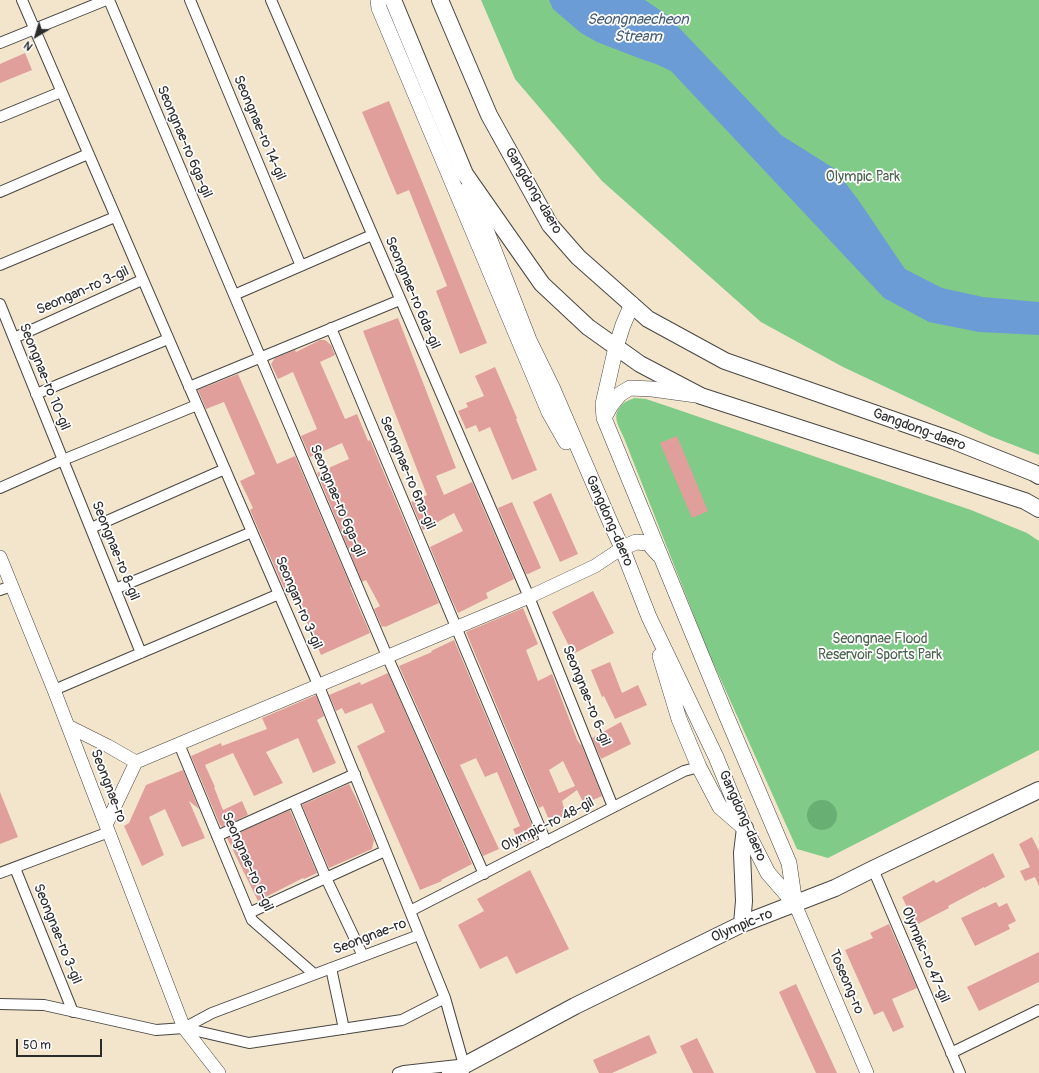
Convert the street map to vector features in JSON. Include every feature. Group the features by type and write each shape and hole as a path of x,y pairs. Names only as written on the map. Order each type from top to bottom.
{"main road":[{"path":"378,0 379,8 549,412 596,491"},
{"name":"Gangdong-daero","path":"393,0 465,174 529,340 552,387 622,548 649,617 716,757 745,828 768,873 795,904"},
{"name":"Gangdong-daero","path":"440,0 489,115 550,225 578,257 648,319 725,361 954,441 1039,476"},
{"name":"Gangdong-daero","path":"465,174 542,284 588,327 640,364 701,396 1025,502 1039,509"},
{"path":"616,347 632,304"},
{"name":"Gangdong-daero","path":"616,347 603,404 604,418 726,715 789,863 795,904"},
{"path":"604,418 611,405 620,394 630,388 652,389 701,396"},
{"path":"622,548 636,542 648,543 661,557"},
{"path":"649,617 679,719 699,767 720,807 745,828 742,853 744,901 742,924"},
{"name":"Olympic-ro","path":"450,1073 464,1069 575,1006 742,924 835,888 873,868 1039,790"}],"street":[{"name":"Seongan-ro 3-gil","path":"22,0 318,685"},
{"path":"0,44 106,0"},
{"name":"Seongnae-ro 6ga-gil","path":"109,0 387,656"},
{"name":"Seongnae-ro 14-gil","path":"190,0 301,266"},
{"name":"Seongnae-ro 6da-gil","path":"271,0 529,597"},
{"path":"0,117 61,92"},
{"path":"0,192 88,154"},
{"path":"0,265 115,217"},
{"path":"234,295 372,235"},
{"name":"Seongan-ro 3-gil","path":"14,338 142,280"},
{"path":"189,387 400,300"},
{"name":"Seongnae-ro 10-gil","path":"0,304 63,460"},
{"name":"Seongnae-ro 6na-gil","path":"331,328 456,628"},
{"path":"36,394 168,339"},
{"path":"0,488 63,460 197,405"},
{"name":"Seongnae-ro 8-gil","path":"63,460 141,653"},
{"path":"91,528 225,469"},
{"path":"115,589 252,532"},
{"path":"0,873 15,868 107,828 136,762 529,597 595,566 622,548"},
{"name":"Seongnae-ro","path":"0,557 6,588 54,690 184,1028 219,1073"},
{"path":"54,690 279,594"},
{"name":"Seongnae-ro 6-gil","path":"529,597 614,807"},
{"path":"456,628 546,842"},
{"path":"387,656 484,874"},
{"path":"318,685 445,998 464,1069 404,1071 398,1073"},
{"path":"68,726 136,762"},
{"name":"Seongnae-ro 6-gil","path":"179,744 252,920 314,974"},
{"name":"Olympic-ro 48-gil","path":"410,911 684,771 699,767"},
{"path":"217,836 354,774"},
{"path":"294,802 326,878 363,956"},
{"path":"250,913 385,851"},
{"name":"Seongnae-ro 3-gil","path":"15,868 73,1012"},
{"name":"Olympic-ro 47-gil","path":"873,868 960,1073"},
{"name":"Toseong-ro","path":"795,904 867,1073"},
{"name":"Seongnae-ro","path":"184,1028 212,1013 420,935"},
{"name":"Seongnae-ro","path":"331,968 344,1029"},
{"path":"0,1004 44,1005 156,1030 184,1028 249,1044 402,1020 445,998"},
{"path":"952,1053 1039,1010"}],"green space":[{"name":"Olympic Park","path":"481,0 1039,0 1039,455 990,436 843,367 761,322 602,181 515,79"},
{"name":"Seongnae Flood Reservoir Sports Park","path":"634,398 646,399 971,510 1027,533 1039,541 1039,750 828,858 797,849 707,649 618,425 616,416 619,408 625,402"},
{"path":"822,800 833,804 837,815 833,826 822,830 811,826 807,815 811,804"}],"water":[{"name":"Seongnaecheon Stream","path":"549,0 645,0 667,15 781,135 835,169 859,201 905,269 942,288 983,297 1039,302 1039,335 979,332 929,322 884,298 671,71 597,42 581,33 553,9"}],"building":[{"path":"25,53 32,70 0,83 0,64"},
{"path":"389,101 487,343 460,354 436,291 447,286 409,190 397,195 362,112"},
{"path":"398,318 456,468 436,476 444,495 472,482 514,579 486,593 488,598 458,613 430,547 463,531 454,513 423,530 411,502 427,495 363,331"},
{"path":"320,340 325,340 331,345 335,355 320,362 345,419 357,414 368,441 370,440 439,603 385,627 382,627 374,609 380,606 366,580 362,582 317,473 349,459 342,443 310,457 301,436 317,429 293,372 278,379 271,364 275,358 295,350 296,352"},
{"path":"495,367 537,470 512,480 490,427 479,432 476,425 466,429 458,411 468,407 466,403 484,396 475,376"},
{"path":"238,374 277,464 295,456 370,633 321,655 294,592 287,595 250,510 253,508 240,481 255,474 224,402 206,409 198,390"},
{"path":"677,436 708,511 692,518 660,443"},
{"path":"551,493 578,554 560,562 533,502"},
{"path":"512,502 541,568 528,574 526,574 498,508"},
{"path":"593,591 614,633 573,654 552,612"},
{"path":"523,608 538,644 526,650 538,681 552,674 578,742 580,745 581,744 602,796 584,804 577,790 562,801 566,815 550,822 543,806 539,808 466,632","holes":["563,761 575,786 559,793 549,770"]},
{"path":"454,640 537,837 520,845 513,829 520,826 497,772 485,777 476,758 460,765 499,849 483,856 399,666 432,652 431,651"},
{"path":"610,662 622,693 638,685 647,705 615,719 604,696 602,697 591,670"},
{"path":"388,673 472,864 441,880 442,881 420,890 357,746 385,732 372,703 345,714 342,708 336,711 329,695 360,682 361,685"},
{"path":"316,695 324,716 317,720 336,763 313,773 298,738 266,752 283,783 254,796 233,753 205,765 223,810 242,801 248,815 222,827 191,756 221,743 222,746 267,729 262,718"},
{"path":"621,722 631,744 601,759 592,738"},
{"path":"183,770 199,809 189,801 205,838 182,847 165,809 149,817 164,855 142,866 124,826 129,823 146,785"},
{"path":"349,784 374,840 372,849 329,868 302,805"},
{"path":"0,792 18,837 0,844"},
{"path":"290,810 317,873 304,879 303,878 258,901 227,838"},
{"path":"1032,837 1039,851 1039,886 1035,877 1025,881 1020,871 1030,867 1019,844"},
{"path":"993,853 1005,877 948,906 949,908 916,925 902,897 934,880 936,883"},
{"path":"530,870 569,949 516,974 507,956 480,969 458,925 484,911 477,899"},
{"path":"996,902 999,907 1007,903 1016,921 1008,925 1010,929 975,946 961,918"},
{"path":"889,924 917,988 892,999 904,1027 893,1032 883,1011 874,1015 845,950 873,938 870,933"},
{"path":"1039,952 1039,982 979,1011 967,987"},
{"path":"796,984 837,1073 816,1073 779,992"},
{"path":"649,1035 657,1053 612,1073 599,1073 593,1060"},
{"path":"697,1038 714,1073 693,1073 680,1046"}]}
